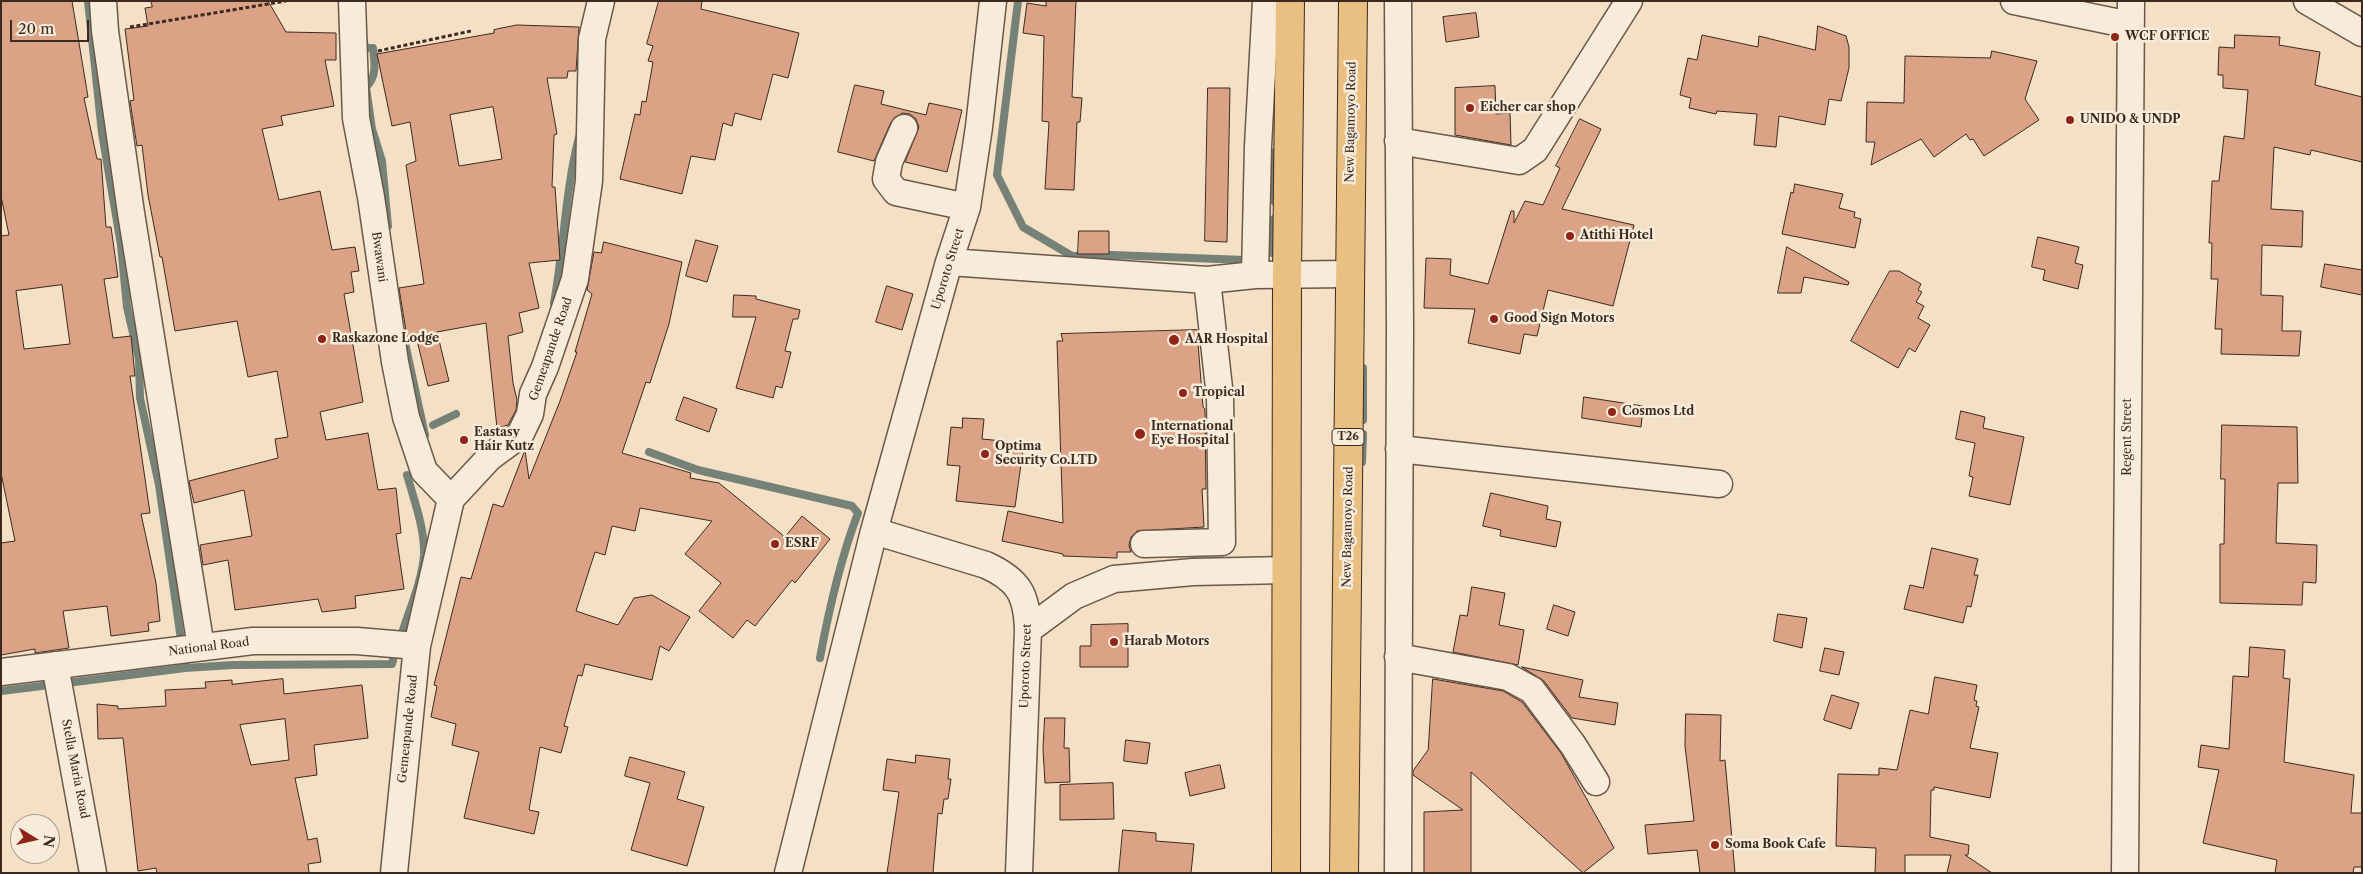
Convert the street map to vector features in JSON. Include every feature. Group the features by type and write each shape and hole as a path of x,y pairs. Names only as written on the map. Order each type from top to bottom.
{"highway":[{"path":"1286,873 1287,274 1290,1"},
{"name":"New Bagamoyo Road","path":"1344,873 1352,1"}],"street":[{"path":"103,1 105,32 132,222 201,647"},
{"name":"Bwawani","path":"352,1 356,118 371,197 394,362 406,417 424,472 451,499"},
{"name":"Gemeapande Road","path":"394,873 417,646 451,499 490,456 520,435 530,414 533,394 546,367 575,279 589,181 592,39 600,1"},
{"name":"Uporoto Street","path":"788,873 874,531 949,262 968,207 993,1"},
{"path":"1255,275 1258,146 1266,1"},
{"path":"1398,1 1398,873"},
{"path":"1398,141 1519,161 1535,150 1629,1"},
{"path":"2014,1 2131,13"},
{"path":"2308,1 2362,33"},
{"name":"Regent Street","path":"2126,872 2131,13"},
{"path":"904,128 889,162 886,179 896,192 968,207"},
{"path":"949,262 1207,280 1255,275 1349,274"},
{"path":"1144,544 1222,542 1220,397 1207,280"},
{"path":"1399,449 1719,484"},
{"name":"Uporoto Street","path":"874,531 986,565 1003,573 1021,592 1027,608 1028,630 1019,873"},
{"path":"1028,630 1074,596 1114,579 1193,572 1286,570"},
{"name":"National Road","path":"1,672 253,641 311,640 417,646"},
{"path":"1398,656 1508,678 1532,690 1573,745 1596,782"},
{"name":"Stella Maria Road","path":"54,665 93,873"}],"path":[{"path":"105,32 286,1"},
{"path":"354,57 471,31"}],"building":[{"path":"1,1 72,1 88,97 84,98 97,159 101,159 106,227 111,227 118,277 104,279 113,338 131,336 135,376 130,376 150,513 141,514 156,583 160,621 148,623 149,631 111,636 107,606 63,611 69,648 35,653 35,649 1,655 1,543 15,541 1,473 1,236 9,235 1,196","holes":["62,285 70,344 24,349 16,291"]},
{"path":"151,1 268,1 286,32 336,33 336,60 325,60 334,106 281,116 283,125 262,129 279,200 320,191 332,250 355,247 359,271 351,272 354,292 344,294 363,402 320,412 326,440 368,433 378,490 396,488 401,533 396,534 404,589 355,596 356,608 322,612 318,599 235,610 228,560 203,565 200,545 252,536 244,490 194,503 189,481 278,458 275,439 288,437 277,371 248,377 237,321 175,331 162,257 160,257 148,195 142,145 137,146 130,101 134,100 125,29 148,26 145,8 152,7"},
{"path":"659,1 702,1 701,9 799,33 788,78 773,74 761,120 735,113 732,126 723,123 715,160 691,156 682,194 620,179 635,114 640,115 642,101 646,102 653,62 648,61 653,46 647,44"},
{"path":"1046,1 1076,1 1072,97 1082,98 1080,122 1077,122 1074,190 1045,189 1049,122 1042,121 1044,36 1023,33 1027,3 1046,6"},
{"path":"1476,13 1479,37 1446,42 1443,17"},
{"path":"517,25 579,27 576,71 568,71 567,78 547,78 557,134 554,135 552,187 555,187 560,260 529,263 539,308 519,313 523,332 508,336 513,383 517,400 516,410 508,425 497,428 486,323 437,332 449,381 428,386 416,336 407,337 399,288 424,284 406,165 416,161 410,122 392,126 377,54 494,33 494,30","holes":["493,107 502,159 459,166 450,115"]},
{"path":"1818,26 1846,36 1849,47 1849,68 1841,101 1829,99 1825,125 1779,116 1776,147 1754,145 1757,114 1717,111 1716,114 1689,108 1691,98 1680,95 1688,58 1697,60 1702,35 1758,47 1759,36 1815,50"},
{"path":"2235,35 2280,37 2279,45 2320,52 2315,85 2362,97 2362,162 2311,150 2310,155 2274,147 2271,209 2303,211 2302,247 2262,245 2261,295 2283,296 2282,331 2301,331 2299,356 2221,354 2222,329 2215,329 2218,279 2211,279 2212,243 2209,243 2212,181 2219,181 2224,136 2244,139 2248,90 2223,88 2223,75 2218,75 2219,47 2234,48"},
{"path":"1992,51 2037,61 2025,99 2039,120 1984,156 1973,139 1970,140 1966,134 1934,157 1921,139 1871,165 1875,142 1866,142 1867,102 1904,103 1905,56 1990,58"},
{"path":"855,85 884,91 881,104 926,115 929,103 962,110 947,172 905,162 919,127 916,119 910,114 902,113 891,122 874,161 838,152"},
{"path":"1495,86 1496,114 1510,113 1511,145 1455,135 1455,88"},
{"path":"1208,88 1230,88 1227,242 1205,241"},
{"path":"1580,119 1601,129 1562,209 1634,225 1613,306 1548,290 1537,336 1524,334 1520,354 1468,343 1475,309 1424,308 1426,258 1451,259 1450,275 1488,284 1511,211 1514,211 1514,223 1525,201 1543,205 1560,168 1556,166"},
{"path":"1795,184 1843,194 1839,208 1855,212 1854,217 1861,219 1855,248 1782,234 1791,192 1793,193"},
{"path":"1079,231 1109,231 1109,254 1078,254"},
{"path":"2038,237 2079,247 2075,263 2083,265 2078,289 2043,280 2045,270 2032,267"},
{"path":"696,240 718,246 707,282 686,276"},
{"path":"604,242 682,262 669,324 650,383 646,382 622,453 691,473 690,478 719,483 785,537 802,516 830,539 795,583 792,580 755,626 747,620 733,638 699,611 721,583 685,554 712,521 640,508 635,531 612,526 605,555 595,552 576,611 618,625 634,598 652,595 690,617 669,651 660,646 652,680 585,664 582,676 578,675 564,726 568,727 561,753 540,747 529,810 539,812 534,834 464,818 479,752 452,745 456,724 431,717 437,686 434,685 461,577 471,579 493,504 503,507 525,450 529,479 560,401 577,352 575,352 592,294 587,290 594,252 601,253"},
{"path":"1787,247 1849,282 1848,285 1804,277 1801,293 1778,293"},
{"path":"2325,264 2362,270 2362,295 2321,287"},
{"path":"1890,271 1899,271 1921,284 1918,290 1922,292 1916,302 1924,306 1918,318 1930,325 1915,352 1909,348 1898,368 1851,341"},
{"path":"887,286 913,294 902,330 876,322"},
{"path":"734,295 756,296 756,299 800,310 798,319 793,319 785,351 791,352 782,388 776,386 773,398 736,388 756,317 733,317"},
{"name":"International Eye Hospital","path":"1197,330 1203,407 1205,409 1206,489 1202,489 1204,527 1137,531 1131,537 1129,545 1131,552 1117,552 1117,558 1063,556 1063,554 1002,541 1008,511 1063,523 1057,341 1063,341 1061,334"},
{"path":"684,397 717,409 709,432 676,420"},
{"name":"Cosmos Ltd","path":"1584,397 1643,406 1641,427 1582,418"},
{"path":"1961,411 1985,417 1983,428 2024,437 2010,505 1969,496 1973,477 1969,476 1975,443 1956,439"},
{"name":"Optima Security Co.LTD","path":"963,418 984,419 982,439 1024,443 1015,507 956,501 960,466 947,465 951,427 962,428"},
{"path":"2222,425 2297,427 2298,483 2278,483 2276,543 2317,545 2316,583 2303,582 2302,605 2220,603 2220,544 2224,544 2225,479 2221,479"},
{"path":"1491,493 1548,506 1546,519 1561,522 1556,547 1500,536 1501,530 1483,526"},
{"path":"1932,548 1978,559 1974,575 1978,575 1971,607 1967,606 1963,623 1904,609 1910,585 1923,588"},
{"path":"1472,587 1505,593 1499,625 1524,630 1518,665 1453,652 1460,615 1467,616"},
{"path":"1554,605 1575,612 1568,636 1547,629"},
{"path":"1778,614 1807,618 1802,648 1774,641"},
{"path":"1128,624 1128,667 1080,667 1080,646 1091,646 1091,625"},
{"path":"2250,647 2285,650 2283,678 2290,679 2284,762 2354,775 2351,813 2362,813 2362,867 2354,867 2353,873 2275,873 2277,860 2203,843 2219,770 2198,767 2201,745 2229,749 2233,676 2248,677"},
{"path":"1825,648 1844,652 1839,675 1820,671"},
{"path":"1522,667 1583,680 1579,697 1618,703 1615,725 1572,718 1544,681"},
{"path":"1935,677 1977,685 1974,700 1977,701 1976,706 1979,707 1970,748 1998,753 1990,798 1934,787 1934,790 1931,790 1930,837 1969,845 1968,855 1965,855 1992,873 1947,873 1951,855 1905,855 1905,873 1875,873 1876,848 1836,846 1838,774 1879,775 1879,768 1897,770 1910,710 1928,714"},
{"path":"283,679 284,694 362,685 368,738 314,745 317,775 295,778 308,840 317,838 321,862 308,864 309,873 157,873 156,868 138,871 123,738 98,739 97,704 118,706 118,709 166,706 165,690 206,688 205,682 232,680 232,684","holes":["285,719 289,760 251,765 240,725"]},
{"path":"1433,679 1503,691 1522,702 1561,753 1614,848 1583,873 1471,772 1471,873 1424,873 1424,812 1463,810 1413,775 1413,771 1428,750"},
{"path":"1832,695 1859,703 1851,729 1824,720"},
{"path":"1686,714 1721,715 1720,761 1725,760 1735,873 1700,873 1697,850 1648,854 1645,825 1694,821 1685,746"},
{"path":"1045,718 1065,718 1064,748 1069,748 1070,782 1045,783 1043,749"},
{"path":"1126,740 1150,743 1147,764 1124,761"},
{"path":"916,755 950,759 948,779 951,779 948,799 944,799 942,814 938,813 933,873 887,873 899,792 883,790 887,759 915,763"},
{"path":"630,757 685,772 677,799 704,807 687,866 631,850 650,783 625,776"},
{"path":"1220,765 1225,788 1190,796 1185,773"},
{"path":"1113,783 1114,819 1060,820 1060,785"},
{"path":"1123,830 1156,833 1156,841 1194,844 1191,873 1119,873"}],"waterway":[{"path":"88,1 102,133 121,245 127,307 139,359 140,398 159,485 185,668"},
{"path":"1018,1 997,175 1023,227 1072,256 1112,255 1245,260"},
{"path":"364,41 365,48 373,48 374,54 374,74 366,87 372,129 382,161 388,226"},
{"path":"554,303 574,158 579,137"},
{"path":"1274,201 1275,152"},
{"path":"1272,253 1274,219"},
{"path":"405,343 425,435"},
{"path":"1363,368 1363,420"},
{"path":"433,425 456,414"},
{"path":"1362,462 1363,434"},
{"path":"649,452 698,470 852,506 858,513 836,585 820,658"},
{"path":"402,633 418,585 424,555 421,525 407,475"},
{"path":"67,683 185,668 233,665 392,664 393,660"},
{"path":"1,691 42,686"}],"place":[{"name":"WCF OFFICE","path":"2115,37"},
{"name":"Eicher car shop","path":"1470,108"},
{"name":"UNIDO & UNDP","path":"2070,120"},
{"name":"Atithi Hotel","path":"1570,236"},
{"name":"Good Sign Motors","path":"1494,319"},
{"name":"Raskazone Lodge","path":"322,339"},
{"name":"AAR Hospital","path":"1174,340"},
{"name":"Tropical","path":"1183,393"},
{"name":"Cosmos Ltd","path":"1612,412"},
{"name":"International Eye Hospital","path":"1140,434"},
{"name":"Eastasy Hair Kutz","path":"464,440"},
{"name":"Optima Security Co.LTD","path":"985,454"},
{"name":"ESRF","path":"775,544"},
{"name":"Harab Motors","path":"1114,642"},
{"name":"Soma Book Cafe","path":"1715,845"}]}
